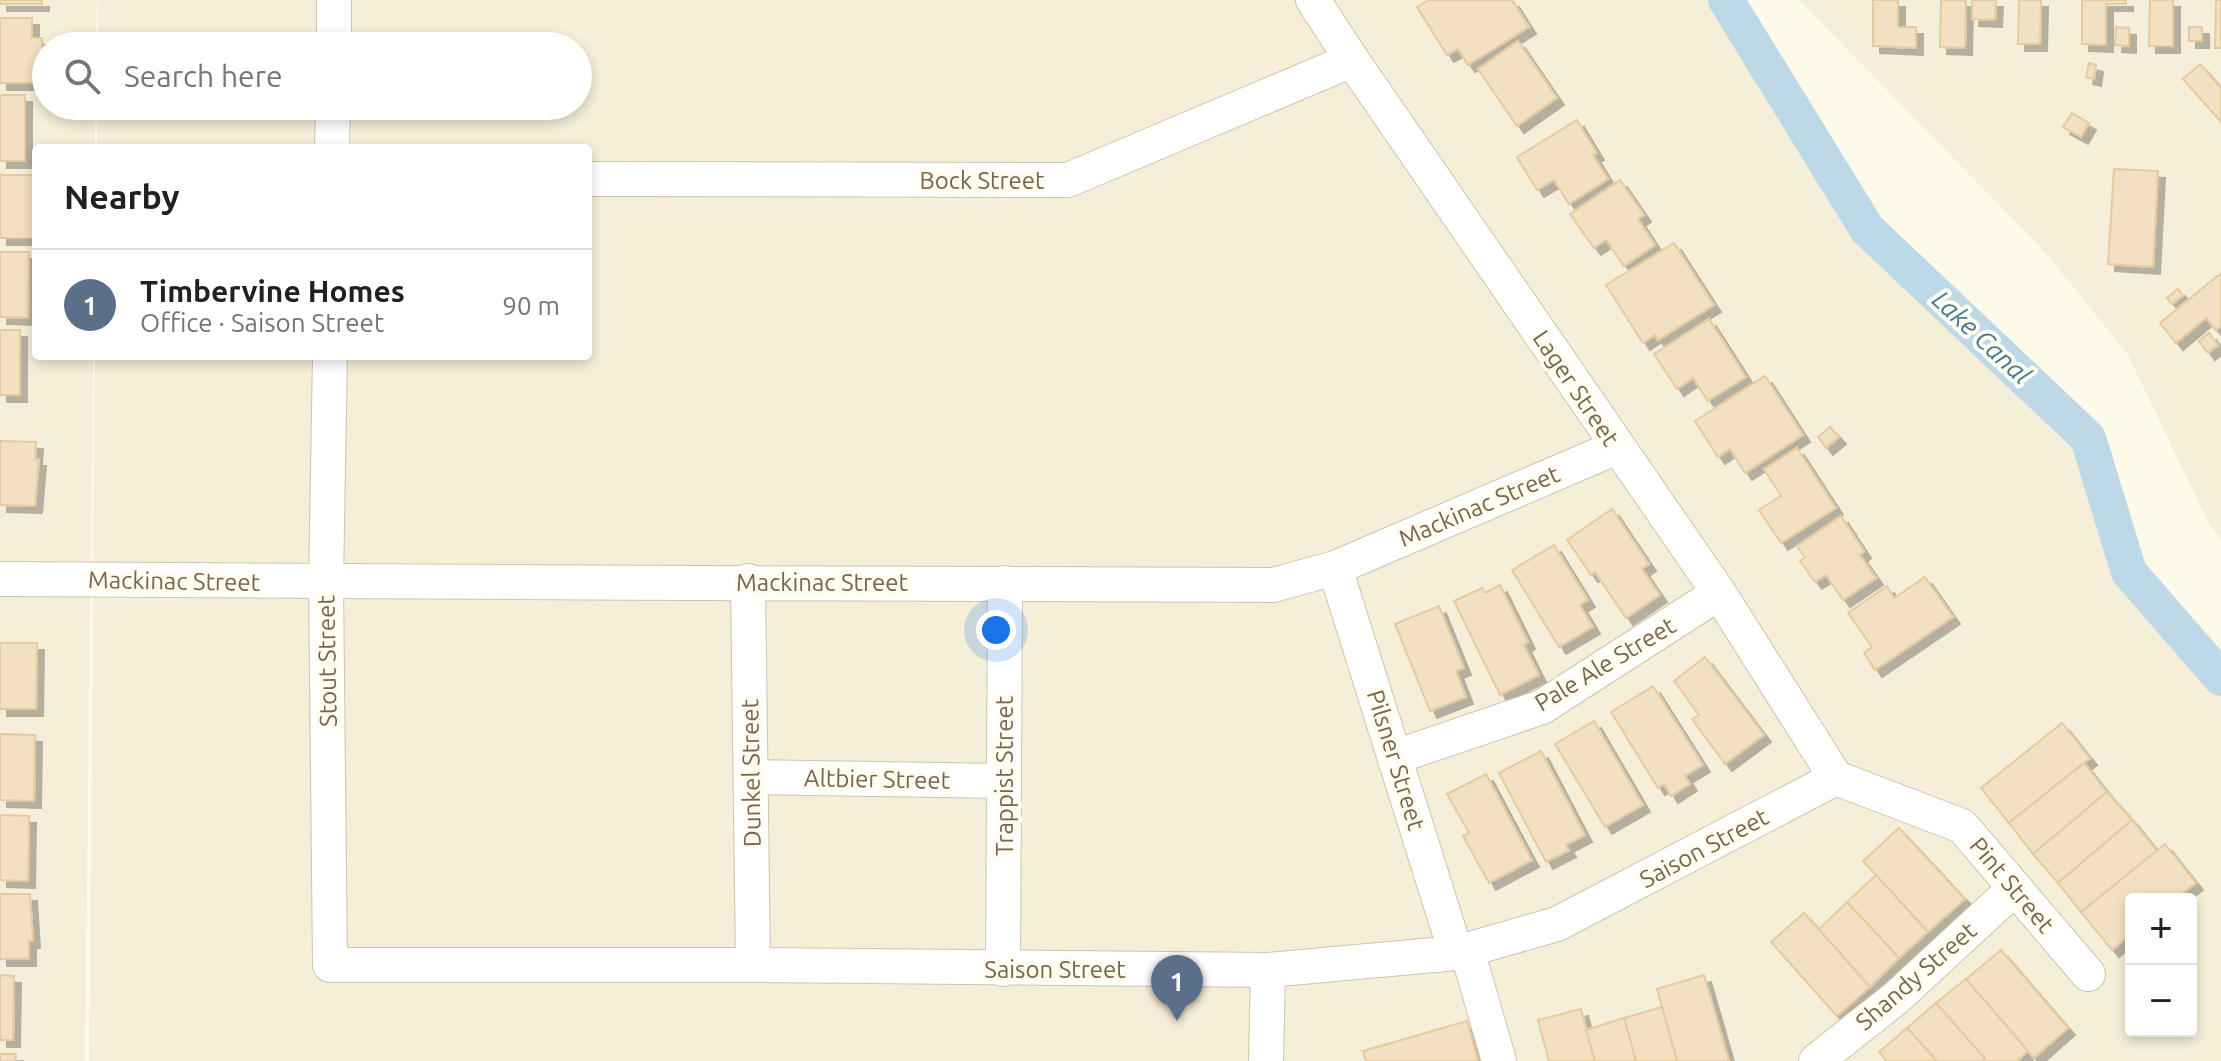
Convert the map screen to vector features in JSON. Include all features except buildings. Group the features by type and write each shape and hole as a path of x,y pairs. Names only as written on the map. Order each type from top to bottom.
{"street":[{"path":"334,0 334,32"},
{"name":"Lager Street","path":"1313,0 1719,593 1836,778"},
{"name":"Bock Street","path":"592,179 1068,180 1352,60"},
{"path":"332,144 333,120"},
{"name":"Stout Street","path":"330,360 326,582 330,965"},
{"name":"Mackinac Street","path":"0,579 1273,585 1335,568 1617,447"},
{"name":"Pilsner Street","path":"1335,568 1395,757 1499,1061"},
{"name":"Dunkel Street","path":"748,581 753,965"},
{"name":"Trappist Street","path":"1003,969 1005,583"},
{"name":"Pale Ale Street","path":"1395,757 1542,707 1719,593"},
{"name":"Altbier Street","path":"751,777 1004,781"},
{"name":"Saison Street","path":"330,965 1268,970 1461,952 1557,924 1836,778"},
{"name":"Pint Street","path":"1836,778 1962,826 2088,974"},
{"name":"Shandy Street","path":"1816,1061 1896,998 2015,888"},
{"path":"1266,1061 1268,970"}],"shaded area":[{"path":"0,0 97,0 96,32 32,32 32,120 95,120 95,144 32,144 32,360 93,360 85,1061 0,1061"},
{"path":"98,0 1723,0 1867,229 2088,438 2129,572 2221,678 2221,1061 89,1061 95,360 592,360 592,144 97,144 97,120 592,120 592,32 98,32"},
{"path":"1799,0 2221,0 2221,540 2208,522 2128,355 2044,251"}],"waterway":[{"name":"Lake Canal","path":"1726,0 1867,229 2088,438 2129,572 2221,678"}],"place":[{"name":"Timbervine Homes","path":"1177,1021"}]}
